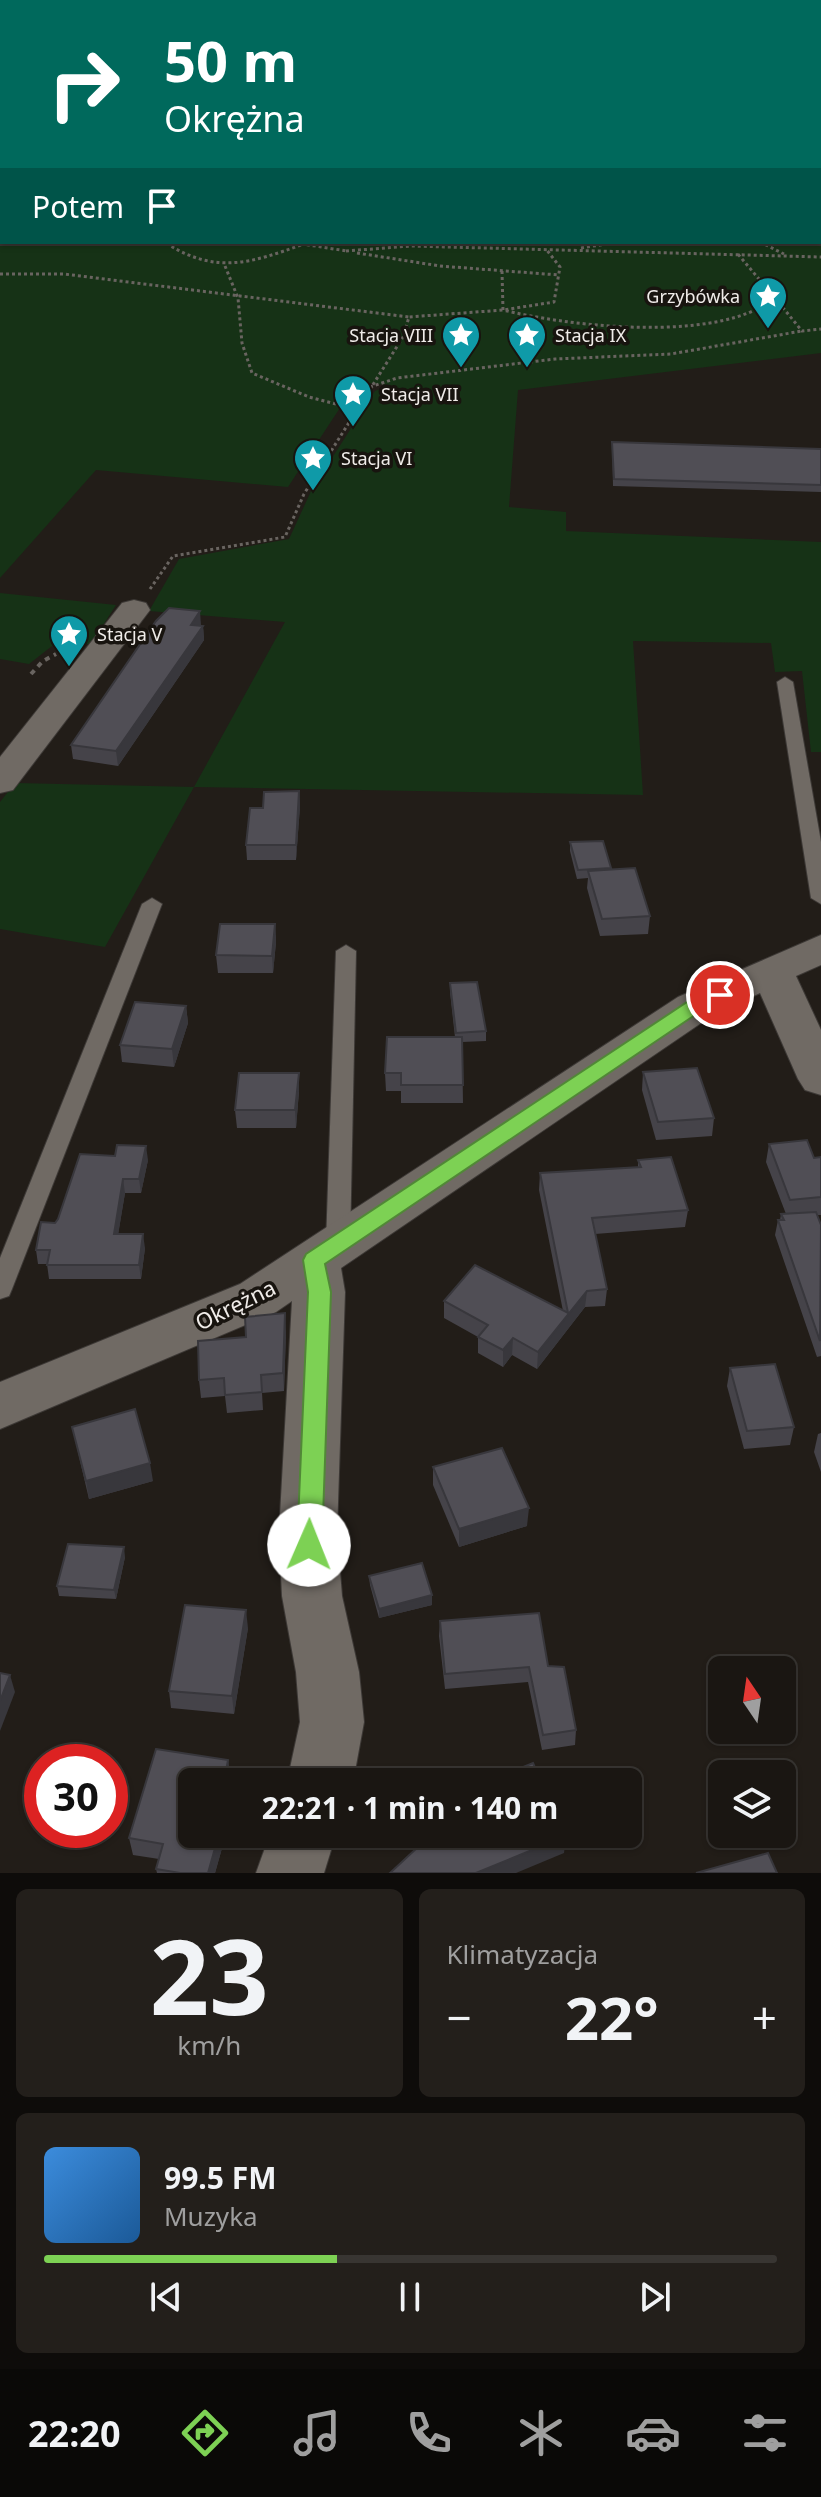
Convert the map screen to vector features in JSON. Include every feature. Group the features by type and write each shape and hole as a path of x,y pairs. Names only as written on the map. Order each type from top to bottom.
{"street":[{"path":"0,782 134,610"},
{"name":"Okrężna","path":"0,1406 258,1298 694,1007 821,948"},
{"path":"772,971 821,1079"},
{"path":"325,1768 330,1752 333,1690 309,1567 319,1292 326,1252"},
{"path":"290,1873 298,1848"}],"lane":[{"path":"785,682 821,898"},
{"path":"0,1289 152,904"},
{"path":"326,1252 346,951"}],"path":[{"path":"169,244 188,258 225,266 256,261 304,244 440,266 559,275"},
{"path":"574,250 608,244"},
{"path":"763,244 786,255"},
{"path":"346,251 411,246 821,257"},
{"path":"0,274 64,274 409,317 503,310 554,302 560,267 546,249"},
{"path":"737,253 802,331"},
{"path":"225,266 238,298 242,343 252,373 309,397 355,409"},
{"path":"502,271 503,310"},
{"path":"503,310 531,318 595,326 692,322 744,314 775,298"},
{"path":"134,610 173,556 285,537 304,494 403,337 409,317"},
{"path":"369,387 397,378 555,359 671,354 821,329"}],"green space":[{"path":"0,244 821,244 821,353 518,390 509,507 566,512 566,531 821,542 821,752 811,752 802,671 775,672 771,643 633,641 643,795 194,787 285,622 149,611 179,559 289,539 312,489 375,391 389,385 357,382 288,487 96,470 0,578"},
{"path":"0,593 116,605 91,644 52,646 29,664 0,659"},
{"path":"15,783 194,787 105,947 0,929 0,802"}],"building":[{"path":"612,442 821,449 821,485 614,479"},
{"path":"169,608 200,611 191,625 203,626 116,751 71,745 156,621"},
{"path":"299,791 296,845 246,845 250,808 263,808 264,792"},
{"path":"603,841 611,868 578,870 570,842"},
{"path":"635,868 650,916 602,919 588,871"},
{"path":"220,924 275,924 272,956 216,955"},
{"path":"477,982 486,1031 456,1033 450,983"},
{"path":"135,1002 186,1006 172,1049 120,1045"},
{"path":"387,1037 462,1037 463,1085 401,1085 401,1073 385,1073"},
{"path":"697,1068 714,1118 658,1122 643,1072"},
{"path":"239,1073 299,1073 295,1110 235,1110"},
{"path":"807,1140 814,1158 821,1157 821,1197 790,1200 769,1144"},
{"path":"117,1145 146,1146 139,1179 123,1179 114,1234 143,1234 139,1265 47,1265 50,1250 36,1250 41,1222 55,1223 58,1219 80,1154 115,1156"},
{"path":"671,1157 688,1210 592,1218 607,1289 587,1291 538,1352 513,1338 503,1350 478,1337 488,1325 444,1301 475,1265 568,1313 540,1173 641,1167 638,1160"},
{"path":"816,1212 821,1225 820,1341 778,1220 784,1220 781,1214"},
{"path":"285,1313 283,1373 261,1375 262,1392 225,1395 224,1378 199,1380 198,1341 246,1337 245,1317"},
{"path":"775,1364 794,1427 747,1431 730,1368"},
{"path":"135,1409 150,1463 86,1481 72,1427"},
{"path":"502,1448 529,1508 459,1529 433,1467"},
{"path":"68,1544 124,1547 114,1590 57,1586"},
{"path":"422,1563 432,1595 379,1609 369,1576"},
{"path":"185,1605 246,1610 232,1696 169,1691"},
{"path":"539,1613 548,1666 564,1667 576,1730 543,1735 529,1667 445,1674 440,1621"},
{"path":"0,1673 10,1675 0,1701"},
{"path":"156,1749 228,1760 227,1768 178,1768 178,1848 215,1848 208,1873 156,1869 163,1844 129,1838"},
{"path":"417,1848 537,1848 476,1873 390,1873"},
{"path":"768,1853 777,1873 696,1873"}],"place":[{"name":"Grzybówka","path":"768,330"},
{"name":"Stacja VIII","path":"461,369"},
{"name":"Stacja IX","path":"527,369"},
{"name":"Stacja VII","path":"353,428"},
{"name":"Stacja VI","path":"313,492"},
{"name":"Stacja V","path":"69,668"}],"route":[{"path":"309,1545 319,1292 314,1260 694,1007 720,995"}]}
